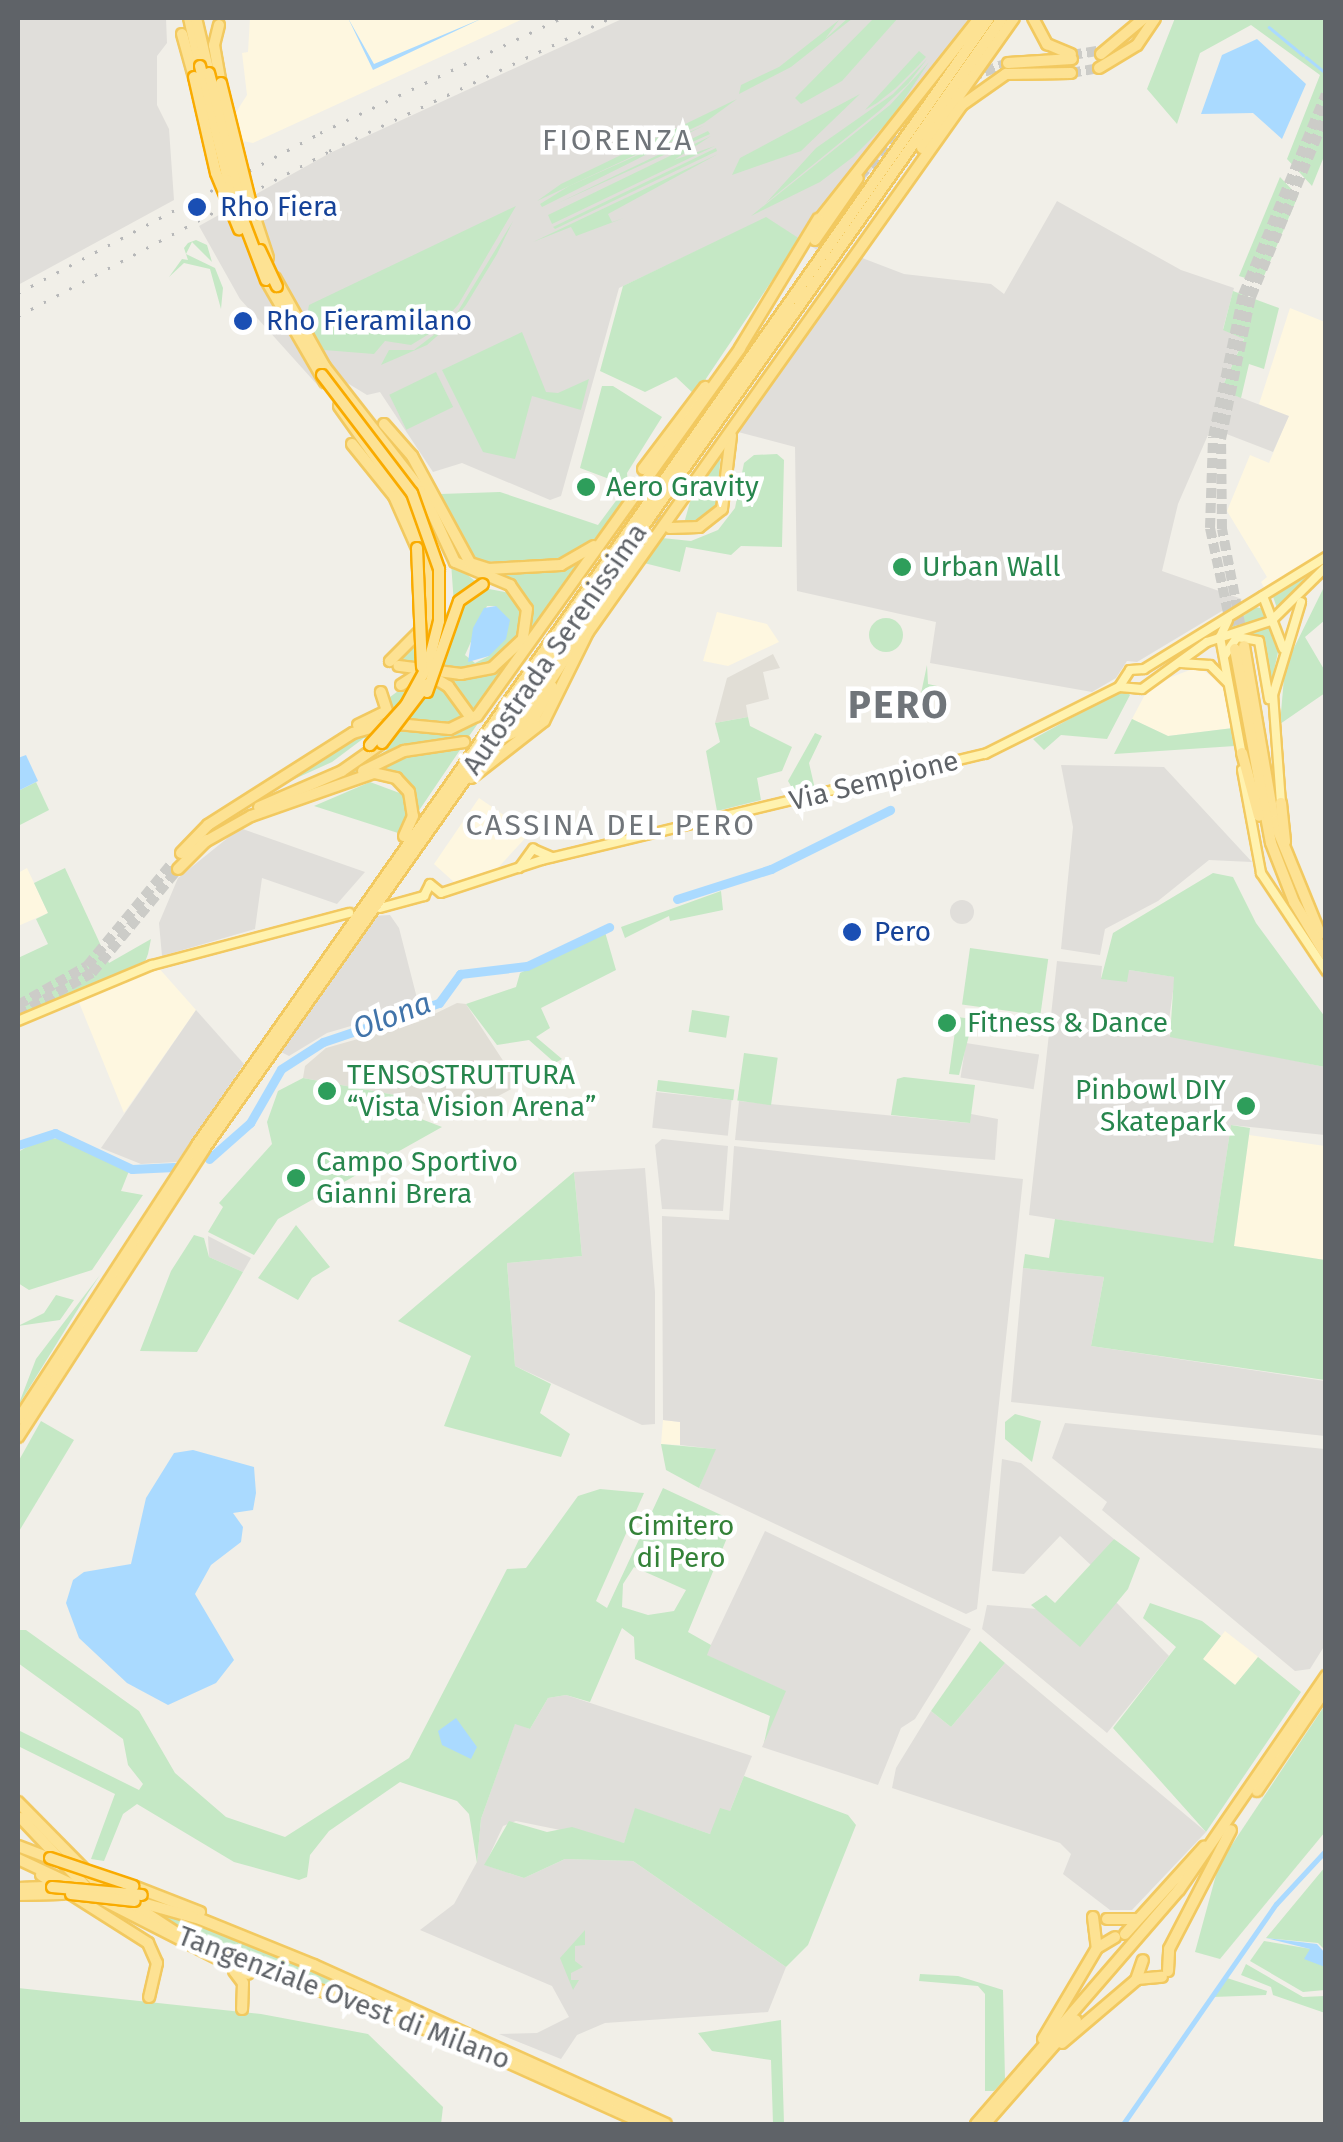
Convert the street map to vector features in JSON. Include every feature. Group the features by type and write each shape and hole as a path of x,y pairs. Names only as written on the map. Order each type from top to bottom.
{"highway":[{"path":"193,18 228,180 266,280"},
{"path":"182,34 227,208 322,376 412,512 430,564 431,610 420,636 394,664 474,674 510,656 528,627 520,596 484,581 451,558 431,506 330,375 278,286 230,165 193,18"},
{"path":"460,766 645,474 818,219 979,18"},
{"name":"Autostrada Serenissima","path":"18,1420 133,1238 350,918 989,18"},
{"name":"Autostrada Serenissima","path":"18,1437 204,1149 1002,18"},
{"path":"512,726 530,712 1014,18"},
{"path":"1033,18 1047,44 1071,64"},
{"path":"1102,52 1124,41 1144,18"},
{"path":"1100,68 1131,50 1154,18"},
{"path":"220,25 214,45 221,83 257,230 278,286"},
{"path":"1008,63 1071,64"},
{"path":"913,162 962,96 988,76 1021,66 1071,64"},
{"path":"504,737 537,716 612,592 972,94 1006,74 1071,64"},
{"path":"384,424 438,500 461,556 479,568 579,559 740,348 858,178"},
{"path":"740,348 818,219"},
{"path":"181,853 234,812 378,740 414,693 431,656 440,569 412,492 322,376"},
{"path":"670,528 695,529 722,509 730,435 766,380"},
{"path":"352,444 394,496 417,548 424,658 378,740"},
{"path":"405,470 436,529 448,590 439,653 408,716"},
{"path":"381,692 389,704 384,714 208,825 181,853 175,866 246,814 351,766 408,716 437,672 459,601 484,581"},
{"path":"399,869 478,769 540,726 612,592"},
{"path":"317,754 374,725 439,730 467,723 562,601"},
{"path":"1235,650 1271,810 1296,887"},
{"path":"1235,650 1268,832 1300,904 1326,935"},
{"path":"401,684 420,672 434,671"},
{"path":"420,672 448,686 469,716"},
{"path":"318,794 391,755 464,742"},
{"path":"1242,754 1278,873 1326,943"},
{"path":"203,843 251,816 378,772 396,778 412,799 410,826 350,918"},
{"path":"1281,803 1305,922 1326,958"},
{"path":"1147,1933 1326,1676"},
{"path":"974,2124 1147,1933 1231,1830 1326,1690"},
{"name":"Tangenziale Ovest di Milano","path":"18,1802 77,1865 155,1922 226,1958 547,2078 645,2124"},
{"path":"1030,2062 1097,1948 1120,1936 1237,1809"},
{"path":"18,1813 98,1897"},
{"path":"1136,1980 1165,1974 1169,1949 1231,1830"},
{"path":"18,1846 185,1906 314,1965"},
{"path":"18,1862 98,1897 220,1964 242,1980 242,2009"},
{"path":"18,1862 148,1943 157,1963 149,1997"},
{"path":"18,1892 57,1890 185,1906"},
{"name":"Tangenziale Ovest di Milano","path":"138,1898 200,1918 314,1965 666,2124"},
{"path":"1093,1917 1097,1948"},
{"path":"1107,1918 1136,1919"},
{"path":"1018,2086 1136,1980 1149,1959 1169,1949"},
{"path":"986,2124 1122,1961"},
{"path":"220,1964 365,2007"}],"main road":[{"name":"Via Sempione","path":"1125,685 1130,670 1144,669 1326,558"},
{"name":"Via Sempione","path":"380,908 424,896 430,884 441,893 516,872 536,858 560,858 972,758 1125,685 1140,689 1149,679 1220,636 1276,619 1306,593 1326,567"},
{"path":"1281,662 1306,593"},
{"path":"1263,596 1283,636 1272,708"},
{"path":"1235,650 1220,636 1240,611"},
{"path":"1281,803 1272,708 1260,642 1239,636 1234,696 1258,864 1326,971"},
{"path":"1177,664 1214,667 1234,696"},
{"path":"1144,669 1149,679"},
{"path":"18,1021 152,966 350,918"}],"shaded area":[{"path":"18,18 166,18 167,43 157,56 157,105 169,129 174,200 18,285"},
{"path":"250,18 525,18 253,143 237,140 233,117 247,95 242,53 248,52"},
{"path":"624,18 975,18 817,250 766,218 619,288 561,496 550,500 462,463 433,472 380,392 367,395 344,381 321,389 240,299 199,226 330,153"},
{"path":"1057,201 1181,270 1234,288 1223,329 1244,338 1221,390 1289,416 1273,452 1211,428 1178,504 1162,571 1242,599 1137,662 1127,661 1116,678 1092,692 930,663 936,622 797,591 795,447 738,432 857,256 904,274 991,284 1004,294"},
{"path":"1290,308 1325,322 1325,549 1266,591 1261,582 1267,577 1227,511 1250,455 1269,463 1288,417 1259,404"},
{"path":"717,612 767,624 779,642 728,666 703,661"},
{"path":"773,654 780,668 763,672 769,699 746,705 748,717 715,723 727,678"},
{"path":"1198,667 1224,685 1233,728 1168,736 1132,719 1150,685"},
{"path":"1061,765 1164,767 1252,862 1209,860 1158,901 1105,929 1100,955 1061,949 1073,827"},
{"path":"479,798 530,833 494,872 455,883 434,864"},
{"path":"240,828 365,872 337,904 262,878 255,929 162,956 159,923 178,878"},
{"path":"27,868 48,913 18,926 18,873"},
{"path":"962,900 971,903 971,921 962,924 953,921 950,912 953,903"},
{"path":"390,915 399,928 419,1006 327,1033 289,1056 281,1052 372,916"},
{"path":"1057,961 1102,966 1101,978 1129,970 1175,977 1167,1034 1325,1067 1325,1135 1231,1125 1213,1244 1029,1215"},
{"path":"157,966 196,1010 124,1113 78,1000"},
{"path":"457,1003 466,1004 519,1085 459,1117 406,1097 303,1078 305,1066 326,1048 418,1022"},
{"path":"196,1010 244,1064 177,1162 141,1164 101,1148"},
{"path":"966,1043 1039,1055 1034,1089 961,1078"},
{"path":"656,1092 732,1100 728,1136 652,1128"},
{"path":"739,1101 969,1123 971,1114 998,1119 995,1160 735,1140"},
{"path":"1249,1135 1325,1146 1325,1260 1234,1246"},
{"path":"662,1139 728,1146 723,1211 662,1209 655,1145"},
{"path":"734,1146 1023,1179 977,1609 966,1614 699,1488 715,1449 680,1445 680,1422 663,1420 662,1216 729,1220"},
{"path":"645,1168 655,1292 655,1424 642,1425 515,1366 507,1263 582,1256 574,1172"},
{"path":"208,1236 251,1258 243,1272 209,1257"},
{"path":"1023,1268 1104,1277 1091,1346 1325,1381 1325,1436 1011,1402"},
{"path":"663,1420 680,1422 680,1445 661,1444"},
{"path":"1065,1423 1325,1449 1325,1645 1310,1669 1295,1671 1102,1510 1107,1502 1052,1458"},
{"path":"1002,1459 1021,1463 1114,1539 1093,1567 1060,1536 1024,1574 992,1571"},
{"path":"765,1531 971,1629 915,1719 901,1728 878,1785 762,1747 785,1691 706,1655"},
{"path":"1116,1602 1169,1656 1107,1733 982,1629 987,1605 1037,1609 1080,1646"},
{"path":"1225,1631 1258,1657 1236,1685 1203,1659"},
{"path":"1005,1663 1206,1832 1132,1910 1110,1910 1063,1874 1071,1854 1060,1843 892,1788 896,1768 931,1711 951,1727"},
{"path":"566,1695 752,1756 730,1811 710,1834 636,1809 624,1843 516,1821 503,1826 485,1865 524,1878 565,1859 633,1861 786,1967 768,2012 605,2023 577,2035 561,2059 499,2034 537,2033 569,2017 552,1986 420,1930 454,1904 477,1862 481,1819 515,1723 530,1729 548,1698"}],"green space":[{"path":"853,18 791,67 739,94 741,85 779,67 839,20 825,39"},
{"path":"874,18 898,18 842,81 801,104 795,98"},
{"path":"1175,18 1325,18 1325,154 1312,186 1287,159 1320,75 1251,25 1200,53 1177,124 1147,89"},
{"path":"919,51 926,57 916,68 865,110"},
{"path":"927,59 879,111 766,203 816,148 893,94"},
{"path":"929,62 891,119 853,157 820,182 751,216 890,105"},
{"path":"860,94 801,151 732,175 740,158"},
{"path":"737,99 704,123 537,201 561,184"},
{"path":"705,125 542,207 540,204 569,186"},
{"path":"708,131 710,134 556,204"},
{"path":"711,136 674,160 715,146 552,224 548,215"},
{"path":"716,148 717,151 553,227"},
{"path":"718,154 608,214 612,222 624,218 576,236 571,227 533,242"},
{"path":"1280,177 1298,196 1261,283 1239,276"},
{"path":"516,206 458,305 434,331 411,345 385,341 374,354 324,350 306,321 309,305"},
{"path":"766,217 800,239 695,395 676,377 645,392 600,371 623,286"},
{"path":"513,221 497,254 453,322 427,345 381,365 389,350 414,350 452,321"},
{"path":"196,240 207,245 212,262 192,242 186,254 184,248 188,243"},
{"path":"186,254 215,268 223,288 221,309 210,269 184,263 169,277 182,259 188,260"},
{"path":"1233,291 1279,308 1264,369 1249,364 1241,398 1221,390 1244,339 1223,330"},
{"path":"522,332 546,392 558,393 589,379 581,410 532,396 515,459 483,452 442,370"},
{"path":"436,372 453,407 406,430 389,395"},
{"path":"602,386 613,386 662,417 627,473 628,485 636,485 587,549 568,560 475,562 458,544 440,494 500,492 598,525 621,494 620,483 580,468"},
{"path":"721,452 716,508 703,522 683,527 693,491"},
{"path":"777,454 784,460 782,547 741,546 731,555 686,547 680,572 644,563 662,538 691,541 718,530 735,508 744,463 754,455"},
{"path":"454,549 468,565 487,571 586,559 494,689 473,715 441,675 469,678 501,668 525,644 532,615 515,584 473,571"},
{"path":"451,562 484,588 510,593 523,610 518,640 490,664 466,670 402,665 398,660 454,605","holes":["487,606 496,606 489,656 475,663 465,655"]},
{"path":"1324,563 1298,595 1277,608 1272,594"},
{"path":"1325,585 1325,620 1305,637 1325,671 1325,693 1280,724 1285,666"},
{"path":"1255,607 1266,609 1268,619 1224,631"},
{"path":"886,618 898,623 903,635 898,647 886,652 874,647 869,635 874,623"},
{"path":"1274,626 1279,648 1270,688 1264,645 1246,633"},
{"path":"927,665 928,684 937,686 922,720 889,714 893,695 920,698"},
{"path":"420,675 443,687 466,719 454,724 389,721 390,697"},
{"path":"505,685 467,739 376,760 327,788 387,750 364,738 332,762 268,791 361,732 464,728"},
{"path":"1124,689 1130,695 1107,739 1061,735 1044,750 1033,739"},
{"path":"748,717 750,726 792,747 782,771 757,778 761,800 717,811 706,751 720,742 715,723"},
{"path":"1132,719 1168,736 1233,728 1235,746 1114,754"},
{"path":"815,733 822,736 809,763 815,789 795,793 788,781"},
{"path":"462,747 418,812 413,794 376,770 405,755"},
{"path":"36,782 49,810 18,826 18,791"},
{"path":"370,782 405,795 407,817 398,833 314,806"},
{"path":"65,868 109,963 151,939 148,954 145,962 18,1018 18,958 48,944 36,919 48,913 34,883"},
{"path":"1213,873 1233,877 1256,923 1325,1017 1325,1067 1170,1037 1174,977 1129,970 1127,982 1101,979 1113,933"},
{"path":"721,891 723,910 670,921 669,916 625,938 621,927"},
{"path":"605,932 616,970 541,1008 550,1028 536,1037 562,1059 555,1063 529,1040 497,1045 466,1004 516,987 520,973"},
{"path":"970,948 1048,959 1040,1015 962,1004"},
{"path":"692,1010 730,1016 726,1038 689,1032"},
{"path":"957,1017 973,1019 959,1075 949,1074"},
{"path":"744,1053 778,1058 771,1105 737,1101"},
{"name":"Campo Sportivo Gianni Brera","path":"303,1078 406,1097 403,1112 442,1127 278,1219 254,1255 208,1232 223,1207 219,1203 272,1144 267,1122 278,1091"},
{"path":"897,1079 975,1085 970,1123 891,1115"},
{"path":"658,1080 734,1089 733,1100 657,1091"},
{"path":"1231,1125 1250,1128 1234,1246 1325,1260 1325,1380 1091,1346 1104,1277 1023,1268 1025,1254 1049,1258 1055,1219 1213,1243"},
{"path":"62,1138 129,1171 121,1191 143,1195 92,1270 29,1290 18,1283 18,1152 39,1140"},
{"path":"574,1172 582,1256 507,1263 515,1366 551,1384 540,1413 570,1434 561,1457 444,1426 471,1356 398,1321"},
{"path":"296,1225 330,1267 312,1278 298,1300 258,1278"},
{"path":"194,1235 204,1238 209,1257 243,1272 197,1352 140,1351 171,1271"},
{"path":"100,1275 88,1293 18,1406 36,1359"},
{"path":"56,1295 74,1300 60,1320 18,1326 44,1313"},
{"path":"1015,1414 1041,1421 1032,1462 1005,1439 1005,1422"},
{"path":"41,1421 74,1440 18,1533 18,1462"},
{"path":"661,1444 716,1449 699,1488 666,1470"},
{"name":"Cimitero di Pero","path":"663,1488 734,1521 688,1632 711,1645 707,1655 786,1691 764,1743 770,1716 635,1659 634,1637 622,1628 590,1702 566,1695 548,1698 530,1729 515,1724 481,1819 477,1863 469,1814 457,1801 400,1782 329,1831 310,1855 307,1877 299,1880 234,1862 137,1804 123,1814 104,1861 91,1859 115,1794 18,1746 18,1730 139,1790 143,1784 128,1765 123,1739 18,1663 18,1630 26,1630 139,1711 175,1773 226,1817 285,1837 409,1758 507,1569 526,1568 578,1496 600,1489 644,1493 596,1601 607,1608","holes":["634,1567 686,1590 674,1611 648,1615 622,1607 623,1584"]},
{"path":"1114,1539 1140,1558 1128,1589 1080,1647 1031,1605 1046,1595 1055,1603"},
{"path":"1150,1603 1202,1621 1221,1636 1203,1659 1235,1685 1258,1657 1301,1692 1206,1832 1113,1728 1176,1647 1143,1618"},
{"path":"980,1641 1005,1663 951,1727 931,1711"},
{"path":"1325,1705 1325,1832 1220,1959 1195,1952 1219,1864"},
{"path":"744,1776 848,1815 856,1825 808,1945 786,1967 633,1861 565,1859 524,1878 484,1865 509,1821 547,1832 572,1827 624,1843 635,1808 710,1834 720,1808 730,1811"},
{"path":"1325,1867 1325,1950 1318,1943 1266,1938"},
{"path":"140,1907 216,1929 458,2036 256,1965"},
{"path":"585,1930 585,1945 575,1946 575,1961 583,1967 571,1973 571,1980 579,1980 573,1990 560,1958"},
{"path":"1264,1941 1311,1949 1325,1965 1325,1990 1303,1992 1250,1961"},
{"path":"1246,1964 1303,1997 1325,1996 1325,2013 1273,1995 1271,1987 1241,1975"},
{"path":"920,1974 958,1976 1003,1990 1005,2079 994,2091 985,2091 985,1994 978,1986 919,1981"},
{"path":"1227,1978 1267,1991 1266,1995 1213,1997"},
{"path":"18,1988 261,2014 368,2034 443,2107 441,2124 18,2124"},
{"path":"781,2020 784,2124 773,2124 771,2060 712,2051 698,2033"}],"water":[{"path":"348,18 374,64 483,18 373,70"},
{"path":"1257,39 1306,84 1282,139 1253,113 1201,114 1222,55"},
{"path":"496,606 510,620 506,639 489,656 468,662 473,628 484,608"},
{"path":"26,755 38,781 18,791 18,758"},
{"path":"193,1450 254,1467 256,1493 253,1510 233,1513 243,1527 241,1542 211,1565 195,1594 234,1660 216,1683 168,1705 127,1683 79,1638 66,1603 73,1580 84,1572 131,1564 146,1498 174,1453"},
{"path":"456,1718 477,1747 471,1759 442,1745 438,1731"},
{"path":"1266,1938 1317,1944 1325,1953 1325,1967 1304,1959 1310,1949"}],"waterway":[{"path":"1269,27 1303,55"},
{"path":"1306,57 1326,73"},
{"path":"1326,90 1326,99"},
{"name":"Olona","path":"677,899 771,869 890,810"},
{"name":"Olona","path":"209,1159 250,1123 281,1069 323,1042 439,1003 460,974 527,966 609,927"},
{"name":"Olona","path":"18,1145 55,1133 132,1169 174,1167"},
{"path":"1123,2124 1276,1904 1326,1850"}],"tunnel":[{"path":"1072,55 1102,50"},
{"path":"971,77 1008,63"},
{"path":"1071,73 1099,68"},
{"path":"1234,641 1210,528 1213,437 1243,295 1326,94"},
{"path":"1243,639 1222,529 1221,439 1251,297 1326,115"},
{"path":"859,176 905,133"},
{"path":"643,469 645,506 667,527"},
{"path":"18,1005 87,966 171,864"},
{"path":"18,1014 92,973 178,869"}],"railway":[{"path":"18,293 320,133 561,18"},
{"path":"18,316 329,151 611,18"}],"place":[{"name":"Rho Fiera","path":"197,207"},
{"name":"Rho Fieramilano","path":"243,321"},
{"name":"Aero Gravity","path":"586,487"},
{"name":"Urban Wall","path":"902,567"},
{"name":"Pero","path":"852,932"},
{"name":"Fitness & Dance","path":"947,1023"},
{"name":"TENSOSTRUTTURA “Vista Vision Arena”","path":"327,1091"},
{"name":"Pinbowl DIY Skatepark","path":"1246,1106"},
{"name":"Campo Sportivo Gianni Brera","path":"296,1178"}],"district":[{"name":"FIORENZA","path":"618,140"},
{"name":"PERO","path":"899,706"},
{"name":"CASSINA DEL PERO","path":"611,825"}]}
